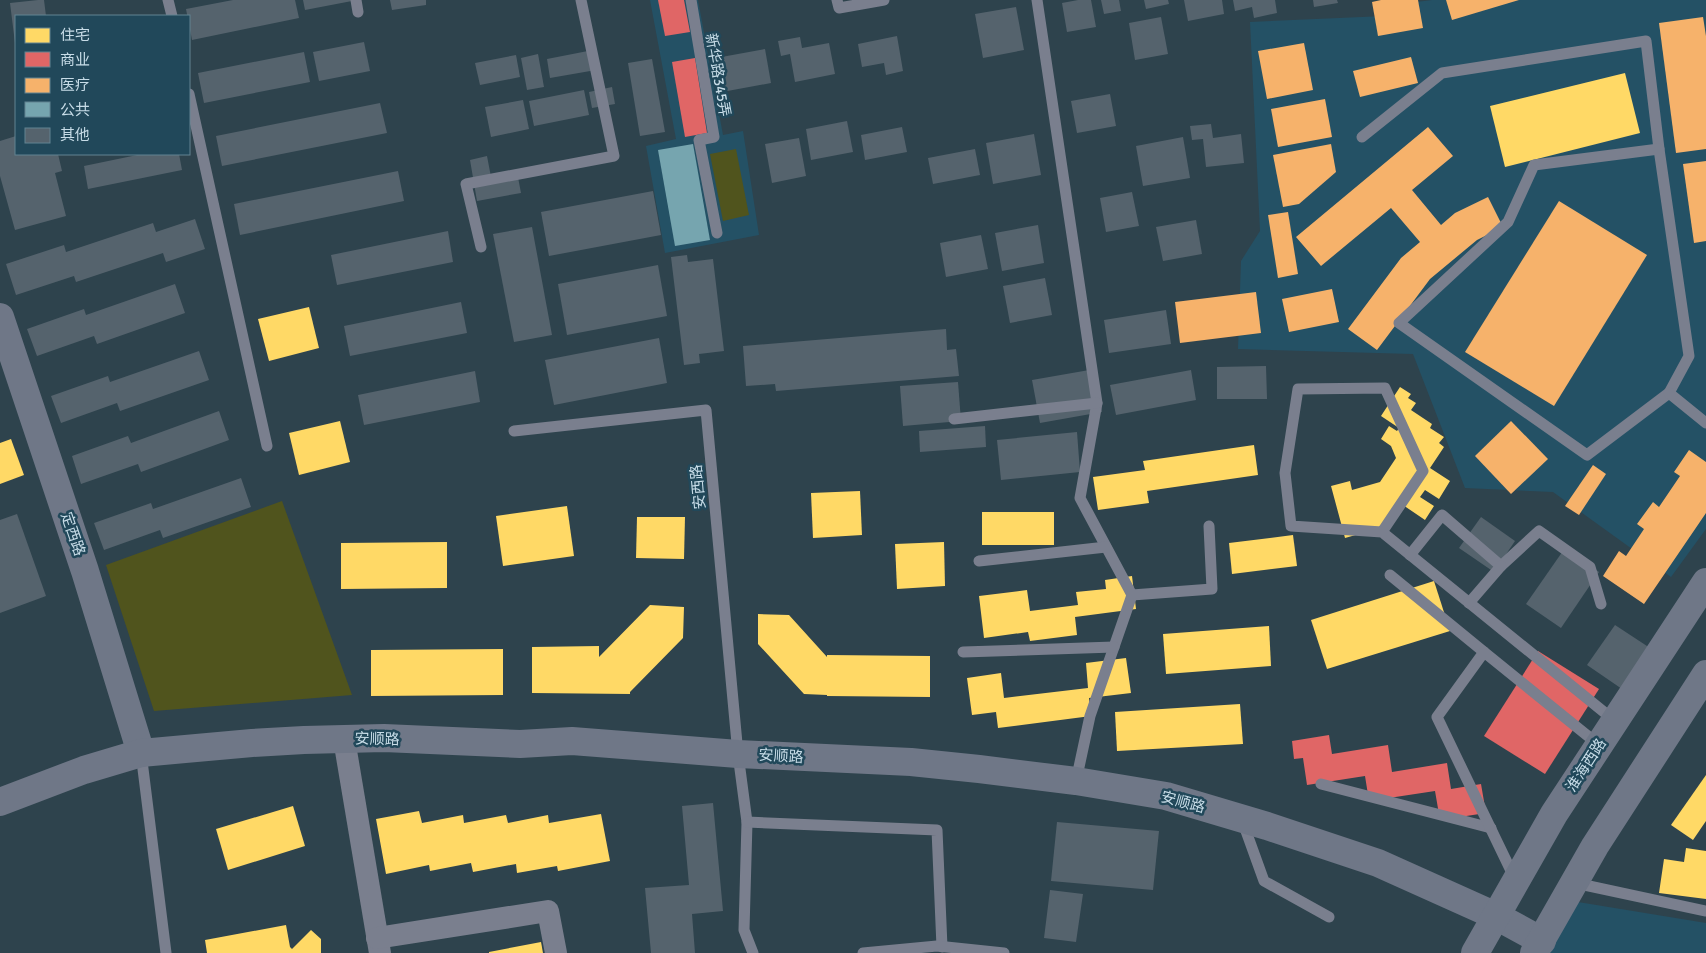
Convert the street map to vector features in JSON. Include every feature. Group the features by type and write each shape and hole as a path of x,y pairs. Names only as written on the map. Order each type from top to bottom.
{"street":[{"name":"定西路","path":"0,317 85,571 141,753"},
{"name":"淮海西路","path":"1475,953 1554,814 1706,582"},
{"path":"1538,947 1595,846 1706,674"},
{"name":"安顺路","path":"0,802 84,770 141,753 252,743 384,738 520,744 572,742 738,754 911,762 1076,781 1166,796 1241,818 1378,863 1496,916 1538,947"},
{"path":"344,739 378,946 548,911 556,953"}],"lane":[{"path":"168,0 172,15"},
{"path":"481,248 466,184 614,156 581,0"},
{"name":"新华路345弄","path":"690,0 714,137 699,140 717,234"},
{"path":"837,0 838,8 884,0"},
{"path":"1037,0 1096,403 1080,498 1132,595 1090,716 1076,781"},
{"path":"1362,137 1442,73 1646,41 1659,150 1689,356 1669,393 1587,455 1399,323 1508,222 1534,165 1659,150"},
{"path":"190,99 266,446"},
{"path":"1382,532 1423,471 1385,388 1298,389 1285,473 1291,526 1382,532 1615,721"},
{"path":"1669,393 1706,423"},
{"path":"954,419 1096,403"},
{"name":"安西路","path":"514,431 706,410 738,754"},
{"path":"1410,555 1442,515 1501,566"},
{"path":"1132,595 1212,589 1209,526"},
{"path":"1470,603 1501,566 1540,531 1590,567 1601,604"},
{"path":"979,560 1106,547"},
{"path":"1390,575 1599,745"},
{"path":"963,652 1114,647"},
{"path":"1484,652 1438,717 1516,881"},
{"path":"141,753 166,953"},
{"path":"738,754 747,822 744,930 753,953"},
{"path":"1321,784 1491,828"},
{"path":"1241,818 1264,881 1329,917"},
{"path":"747,822 937,830 942,947"},
{"path":"1574,883 1706,912"},
{"path":"863,953 942,947 1004,953"}],"shaded area":[{"path":"650,0 698,0 723,135 743,131 759,235 665,253 646,146 676,139"},
{"path":"1432,0 1706,0 1706,529 1671,577 1553,492 1465,488 1413,354 1238,349 1241,261 1260,231 1250,22 1385,16 1416,2"},
{"path":"1578,902 1706,923 1706,953 1549,953"}],"green space":[{"path":"736,149 749,215 723,221 710,154"},
{"path":"282,501 352,695 154,711 106,565"}],"building: 住宅":[{"path":"1625,73 1640,133 1505,167 1490,106"},
{"path":"309,307 319,348 269,361 258,319"},
{"path":"1400,387 1411,394 1408,398 1416,403 1411,410 1432,424 1430,428 1444,437 1439,443 1444,447 1430,468 1450,481 1439,499 1425,490 1420,497 1434,506 1425,520 1400,503 1391,525 1345,538 1331,486 1350,481 1352,490 1380,482 1396,458 1391,446 1381,439 1389,426 1397,431 1399,428 1381,416"},
{"path":"340,421 350,462 299,475 289,433"},
{"path":"11,439 24,475 0,484 0,443"},
{"path":"1254,445 1258,475 1147,491 1149,503 1098,510 1093,477 1145,470 1143,461"},
{"path":"860,491 862,535 813,538 811,493"},
{"path":"567,506 574,556 503,566 496,516"},
{"path":"982,512 1054,512 1054,545 982,545"},
{"path":"637,517 685,517 684,559 636,558"},
{"path":"1293,535 1297,566 1232,574 1229,543"},
{"path":"447,542 447,588 341,589 341,543"},
{"path":"944,542 945,586 897,589 895,544"},
{"path":"1132,576 1136,609 1075,617 1077,635 1030,641 1028,632 984,638 979,596 1027,590 1030,611 1078,605 1076,592 1106,589 1105,580"},
{"path":"1434,581 1450,631 1327,669 1311,620"},
{"path":"650,605 684,607 683,638 630,694 532,693 532,647 599,646 599,657"},
{"path":"758,614 789,615 827,657 827,655 930,656 930,697 804,694 758,644"},
{"path":"1269,626 1271,666 1166,674 1163,634"},
{"path":"503,649 503,695 371,696 371,650"},
{"path":"1126,658 1131,693 1089,698 1091,716 998,728 996,712 972,715 967,678 1001,673 1004,698 1088,688 1086,663"},
{"path":"1240,704 1243,744 1117,751 1115,712"},
{"path":"1706,775 1706,821 1693,840 1671,825"},
{"path":"293,806 305,846 228,870 216,829"},
{"path":"419,811 422,823 463,815 464,823 506,815 508,823 548,815 549,823 601,814 610,861 558,871 557,866 517,873 516,864 473,872 471,863 430,871 429,865 386,874 376,819"},
{"path":"1686,848 1706,851 1706,899 1659,893 1664,859 1684,862"},
{"path":"286,925 292,949 311,930 321,939 321,953 207,953 205,940"},
{"path":"541,942 543,953 489,953 489,952"}],"building: 商业":[{"path":"658,0 684,0 690,32 665,36"},
{"path":"695,58 707,133 685,137 672,62"},
{"path":"1538,651 1599,689 1545,774 1484,736"},
{"path":"1329,735 1332,754 1388,745 1392,772 1447,763 1451,789 1481,784 1486,813 1440,820 1435,791 1369,801 1365,776 1307,785 1303,758 1294,759 1292,741"}],"building: 医疗":[{"path":"1381,0 1418,0 1423,28 1378,36 1372,2"},
{"path":"1446,0 1519,0 1452,20"},
{"path":"1703,17 1706,36 1706,149 1676,153 1659,23"},
{"path":"1304,43 1313,90 1267,99 1258,51"},
{"path":"1411,57 1418,83 1360,97 1353,71"},
{"path":"1325,99 1332,137 1278,147 1271,109"},
{"path":"1428,127 1453,156 1412,190 1441,225 1455,213 1488,197 1503,227 1477,240 1430,279 1377,350 1348,329 1401,258 1420,242 1391,208 1321,266 1296,237"},
{"path":"1331,144 1336,172 1299,204 1283,207 1273,155"},
{"path":"1706,161 1706,241 1694,243 1683,164"},
{"path":"1559,201 1647,255 1554,406 1465,352"},
{"path":"1288,212 1298,274 1278,278 1268,215"},
{"path":"1332,289 1339,322 1289,332 1282,299"},
{"path":"1256,292 1261,333 1180,343 1175,302"},
{"path":"1511,421 1548,459 1511,494 1475,456"},
{"path":"1689,450 1706,462 1706,513 1644,604 1603,576 1619,551 1626,556 1644,529 1637,524 1653,502 1659,507 1680,476 1674,472"},
{"path":"1593,465 1606,474 1579,515 1565,506"}],"building: 公共":[{"path":"693,144 710,240 675,246 658,150"}],"building: 其他":[{"path":"44,0 46,15 15,15 15,43 10,3"},
{"path":"233,0 295,0 299,18 192,40 190,15 187,15 186,9"},
{"path":"303,0 352,0 352,1 305,10"},
{"path":"390,0 426,0 426,5 392,10"},
{"path":"1091,0 1096,27 1067,32 1062,3"},
{"path":"1101,0 1119,0 1121,11 1104,14"},
{"path":"1144,0 1168,0 1169,4 1146,9"},
{"path":"1184,0 1222,0 1224,14 1188,21"},
{"path":"1233,0 1275,0 1277,13 1254,18 1252,7 1235,11"},
{"path":"1313,0 1337,0 1338,3 1314,7"},
{"path":"1016,7 1024,50 983,58 975,14"},
{"path":"1161,17 1168,54 1135,60 1129,23"},
{"path":"897,36 903,71 886,75 884,63 862,67 858,44"},
{"path":"800,37 802,48 829,43 835,74 795,82 790,54 781,56 778,41"},
{"path":"364,42 370,71 319,81 313,52"},
{"path":"765,49 771,83 722,92 716,58"},
{"path":"593,50 596,70 550,78 547,59"},
{"path":"304,52 310,82 204,103 198,73"},
{"path":"538,54 544,87 527,90 521,58"},
{"path":"516,55 520,77 480,85 475,63"},
{"path":"652,59 665,132 640,136 628,63"},
{"path":"612,87 615,104 592,108 589,92"},
{"path":"584,90 589,115 534,126 529,101"},
{"path":"1110,94 1116,126 1077,133 1071,101"},
{"path":"523,100 529,129 491,137 485,107"},
{"path":"380,103 387,133 222,166 216,136"},
{"path":"847,121 853,152 811,160 806,129"},
{"path":"1211,124 1213,138 1241,134 1244,163 1206,167 1203,139 1192,140 1190,126"},
{"path":"902,127 907,152 865,160 861,135"},
{"path":"1034,134 1041,175 993,184 986,143"},
{"path":"15,136 15,155 58,155 62,171 55,173 66,216 15,230 0,176 0,141"},
{"path":"1183,137 1190,178 1143,186 1136,146"},
{"path":"799,138 806,176 772,183 765,144"},
{"path":"975,149 980,175 933,184 928,158"},
{"path":"137,155 179,155 182,170 88,189 84,166"},
{"path":"487,156 491,177 517,172 521,193 477,201 470,160"},
{"path":"398,171 404,201 240,235 234,204"},
{"path":"653,191 661,235 549,256 541,212"},
{"path":"1132,192 1139,226 1106,232 1100,198"},
{"path":"195,219 205,249 166,262 163,253 76,282 74,276 16,295 6,264 64,245 66,252 153,223 156,232"},
{"path":"1196,220 1202,254 1163,261 1156,227"},
{"path":"1038,225 1044,263 1002,271 995,233"},
{"path":"532,227 552,335 514,342 493,234"},
{"path":"448,231 453,262 337,285 331,255"},
{"path":"981,235 988,269 946,277 940,243"},
{"path":"687,255 688,262 713,259 724,351 699,354 700,363 684,365 671,257"},
{"path":"658,265 667,316 567,335 558,284"},
{"path":"1045,278 1052,315 1010,323 1003,286"},
{"path":"175,284 185,313 97,344 94,336 37,356 27,329 84,309 86,315"},
{"path":"461,302 467,333 350,356 344,326"},
{"path":"1166,310 1171,344 1109,353 1104,320"},
{"path":"946,329 947,350 956,349 959,376 776,391 775,384 746,386 743,346"},
{"path":"659,338 667,383 554,405 545,360"},
{"path":"199,351 209,380 120,411 117,403 61,423 51,396 108,376 110,382"},
{"path":"1266,366 1267,399 1217,399 1217,367"},
{"path":"1095,369 1102,412 1040,423 1032,380"},
{"path":"1191,370 1196,400 1116,415 1110,385"},
{"path":"475,371 480,402 364,425 358,395"},
{"path":"958,382 961,421 903,426 900,386"},
{"path":"219,411 229,440 141,472 138,464 81,484 72,456 128,436 131,443"},
{"path":"985,426 986,447 920,452 919,431"},
{"path":"1077,432 1080,472 1001,480 997,440"},
{"path":"241,478 251,507 163,538 160,530 104,550 94,523 151,503 153,509"},
{"path":"17,514 46,596 0,613 0,520"},
{"path":"1481,517 1515,541 1494,572 1459,548"},
{"path":"1565,548 1599,572 1561,628 1526,604"},
{"path":"1615,625 1650,648 1622,689 1587,665"},
{"path":"713,803 723,911 692,914 695,953 651,953 645,888 689,885 682,806"},
{"path":"1057,822 1159,831 1153,890 1051,881"},
{"path":"1050,890 1083,894 1076,942 1044,938"}]}
